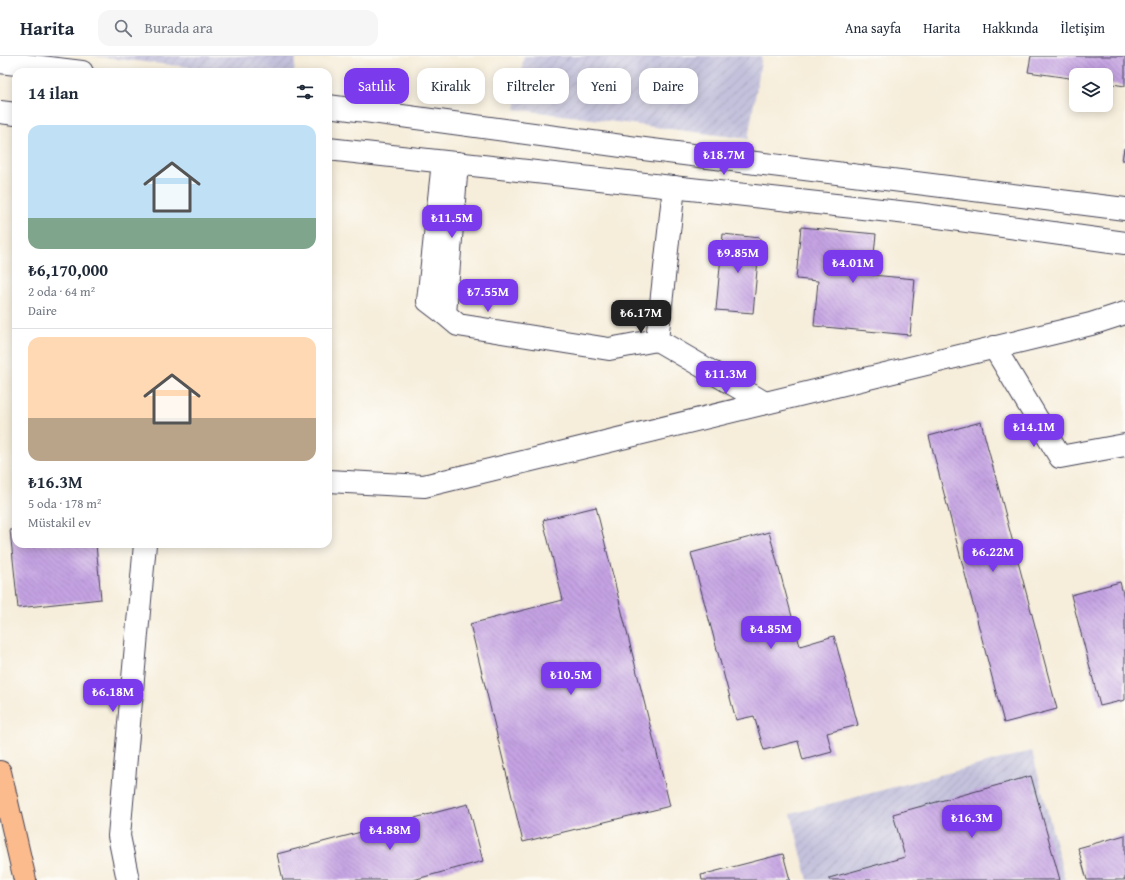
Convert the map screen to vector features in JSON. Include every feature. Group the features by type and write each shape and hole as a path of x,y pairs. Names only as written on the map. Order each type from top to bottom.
{"main road":[{"path":"0,772 26,880"}],"street":[{"path":"13,60 59,68"},
{"path":"332,107 644,150 1125,209"},
{"path":"0,112 12,114"},
{"path":"332,149 917,214 1125,243"},
{"path":"457,163 442,171 428,301 458,325 610,349 657,340 765,403"},
{"path":"657,340 674,187"},
{"path":"332,481 424,486 1091,324 1125,313"},
{"path":"994,347 1060,457 1125,446"},
{"path":"128,880 119,836 145,548"}],"shaded area":[{"path":"91,56 296,56 294,68 196,68"},
{"path":"524,56 762,56 748,139 515,109 516,104 569,104 569,68 522,68"},
{"path":"1032,751 1065,880 808,880 791,814"}],"building":[{"path":"1031,56 1125,56 1125,86 1113,84 1113,68 1069,68 1069,78 1028,72"},
{"path":"1124,148 1125,160 1122,160"},
{"path":"801,227 876,234 872,275 915,279 910,335 814,326 818,281 796,279"},
{"path":"723,234 760,238 753,313 716,310"},
{"path":"981,422 1057,709 1004,723 929,436"},
{"path":"596,507 670,806 523,842 470,624 563,600 543,520"},
{"path":"10,530 12,530 12,548 96,548 101,599 18,608"},
{"path":"769,532 800,646 834,636 858,725 827,733 832,752 803,760 798,741 764,750 754,716 736,720 691,553"},
{"path":"1120,582 1125,602 1125,700 1100,706 1071,595"},
{"path":"1031,776 1060,880 829,880 829,878 905,857 893,814"},
{"path":"468,804 483,861 413,880 283,880 277,854"},
{"path":"1125,835 1125,880 1087,880 1078,848"},
{"path":"783,854 790,880 702,880 701,875"}]}
